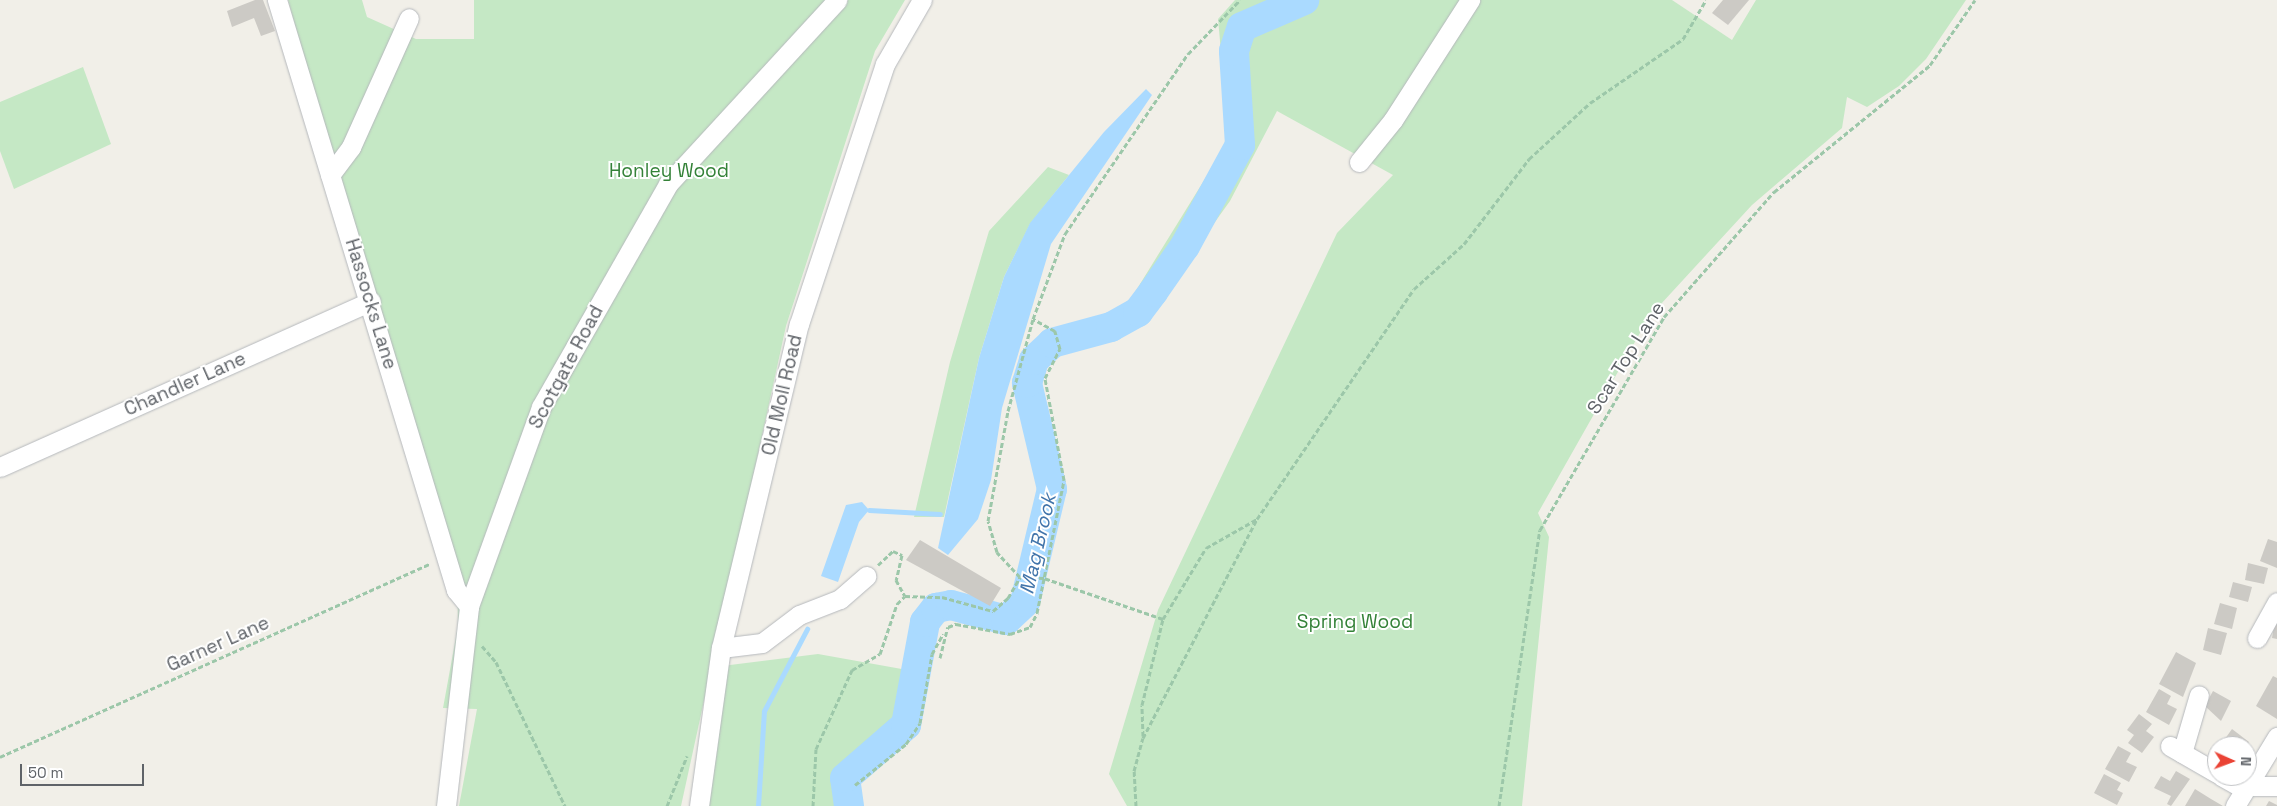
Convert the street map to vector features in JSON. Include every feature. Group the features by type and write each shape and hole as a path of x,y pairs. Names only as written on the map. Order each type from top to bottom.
{"street":[{"name":"Hassocks Lane","path":"277,0 330,175 371,301 456,590 469,606"},
{"name":"Scotgate Road","path":"446,806 469,606 541,407 668,184 837,0"},
{"name":"Old Moll Road","path":"699,806 704,746 721,648 799,324 886,64 922,0"},
{"path":"1359,162 1393,120 1470,0"},
{"path":"330,175 351,148 409,18"},
{"name":"Chandler Lane","path":"0,467 371,301"},
{"path":"721,648 762,643 800,615 840,599 866,576"},
{"path":"2257,638 2277,602"},
{"path":"2199,695 2176,750 2207,768"},
{"path":"2257,769 2277,736"},
{"path":"2235,806 2247,786"},
{"path":"2257,786 2277,786"}],"path":[{"path":"1163,619 1044,578 1020,577 997,552 988,521 1008,411 1033,319 1065,234 1188,54 1240,0"},
{"path":"1136,806 1134,771 1143,738 1257,519 1414,289 1464,244 1529,159 1590,103 1683,39 1706,0"},
{"name":"Scar Top Lane","path":"1499,806 1540,530 1664,317 1774,192 1930,65 1975,0"},
{"path":"855,786 906,744 920,723 932,654 943,633 956,624 1010,634 1030,627 1044,578 1064,480 1045,378 1060,349 1055,331 1033,319"},
{"path":"1143,738 1142,705 1163,619 1206,548 1257,519"},
{"path":"866,576 898,552 902,555 896,580 905,596"},
{"name":"Garner Lane","path":"0,757 447,556"},
{"path":"813,806 816,750 852,670 880,654 897,604 905,596 942,597 992,611 1008,598 1020,577"},
{"path":"466,629 496,662 565,806"},
{"path":"940,658 943,633"},
{"path":"667,806 690,748 704,746"}],"green space":[{"name":"Honley Wood","path":"288,0 362,0 367,17 416,39 474,39 474,0 905,0 875,51 786,326 681,806 459,806 477,709 443,708 458,626 457,561 343,201"},
{"name":"Spring Wood","path":"1235,0 1672,0 1732,40 1756,0 1966,0 1926,59 1899,86 1867,107 1847,97 1842,128 1752,205 1649,317 1538,513 1549,537 1522,806 1127,806 1109,774 1158,610 1337,233 1393,175 1277,111 1230,201 1139,328 1119,318 1229,140 1218,19"},
{"path":"83,67 111,144 14,189 0,151 0,102"},
{"path":"1048,167 1069,175 1030,224 1004,277 979,358 944,517 914,517 950,362 989,231"},
{"path":"818,654 924,673 913,724 900,742 851,784 851,795 862,806 706,806 722,666"}],"water":[{"path":"1146,89 1152,95 1051,244 1002,408 991,480 978,519 948,555 938,548 979,358 1004,277 1030,223 1104,132"},
{"path":"862,502 869,510 859,522 838,582 821,576 846,505"}],"building":[{"path":"255,0 263,0 275,31 261,36 254,18 232,27 227,11"},
{"path":"1723,0 1749,0 1728,25 1712,13"},
{"path":"2268,539 2277,542 2277,568 2260,561"},
{"path":"920,540 1001,588 990,606 906,560"},
{"path":"2248,563 2268,568 2264,584 2245,580"},
{"path":"2233,582 2252,587 2248,602 2229,597"},
{"path":"2220,603 2237,608 2232,629 2214,624"},
{"path":"2277,616 2277,639 2272,638"},
{"path":"2208,628 2227,633 2221,655 2203,650"},
{"path":"2176,652 2196,663 2183,697 2159,684"},
{"path":"2273,676 2277,678 2277,719 2256,706"},
{"path":"2159,689 2171,696 2167,704 2177,709 2169,725 2146,712"},
{"path":"2213,691 2231,701 2221,721 2205,706"},
{"path":"2139,714 2152,724 2146,731 2154,737 2142,753 2128,743 2134,735 2127,730"},
{"path":"2232,729 2241,736 2227,736"},
{"path":"2118,746 2131,753 2126,762 2137,767 2129,782 2105,769"},
{"path":"2176,771 2190,779 2171,806 2167,804 2171,796 2154,788 2161,776 2170,781"},
{"path":"2104,774 2121,783 2117,790 2123,793 2117,805 2094,793"},
{"path":"2195,789 2211,799 2223,806 2185,806"},
{"path":"2269,801 2277,805 2277,806 2266,806"}],"waterway":[{"name":"Mag Brook","path":"849,806 845,778 906,725 925,622 936,608 951,605 1006,620 1025,602 1052,489 1027,383 1034,360 1052,343 1111,327 1138,312 1185,246 1240,145 1234,51 1242,27 1304,0"},
{"path":"869,510 940,514"},
{"path":"758,806 764,711 807,629"}]}
